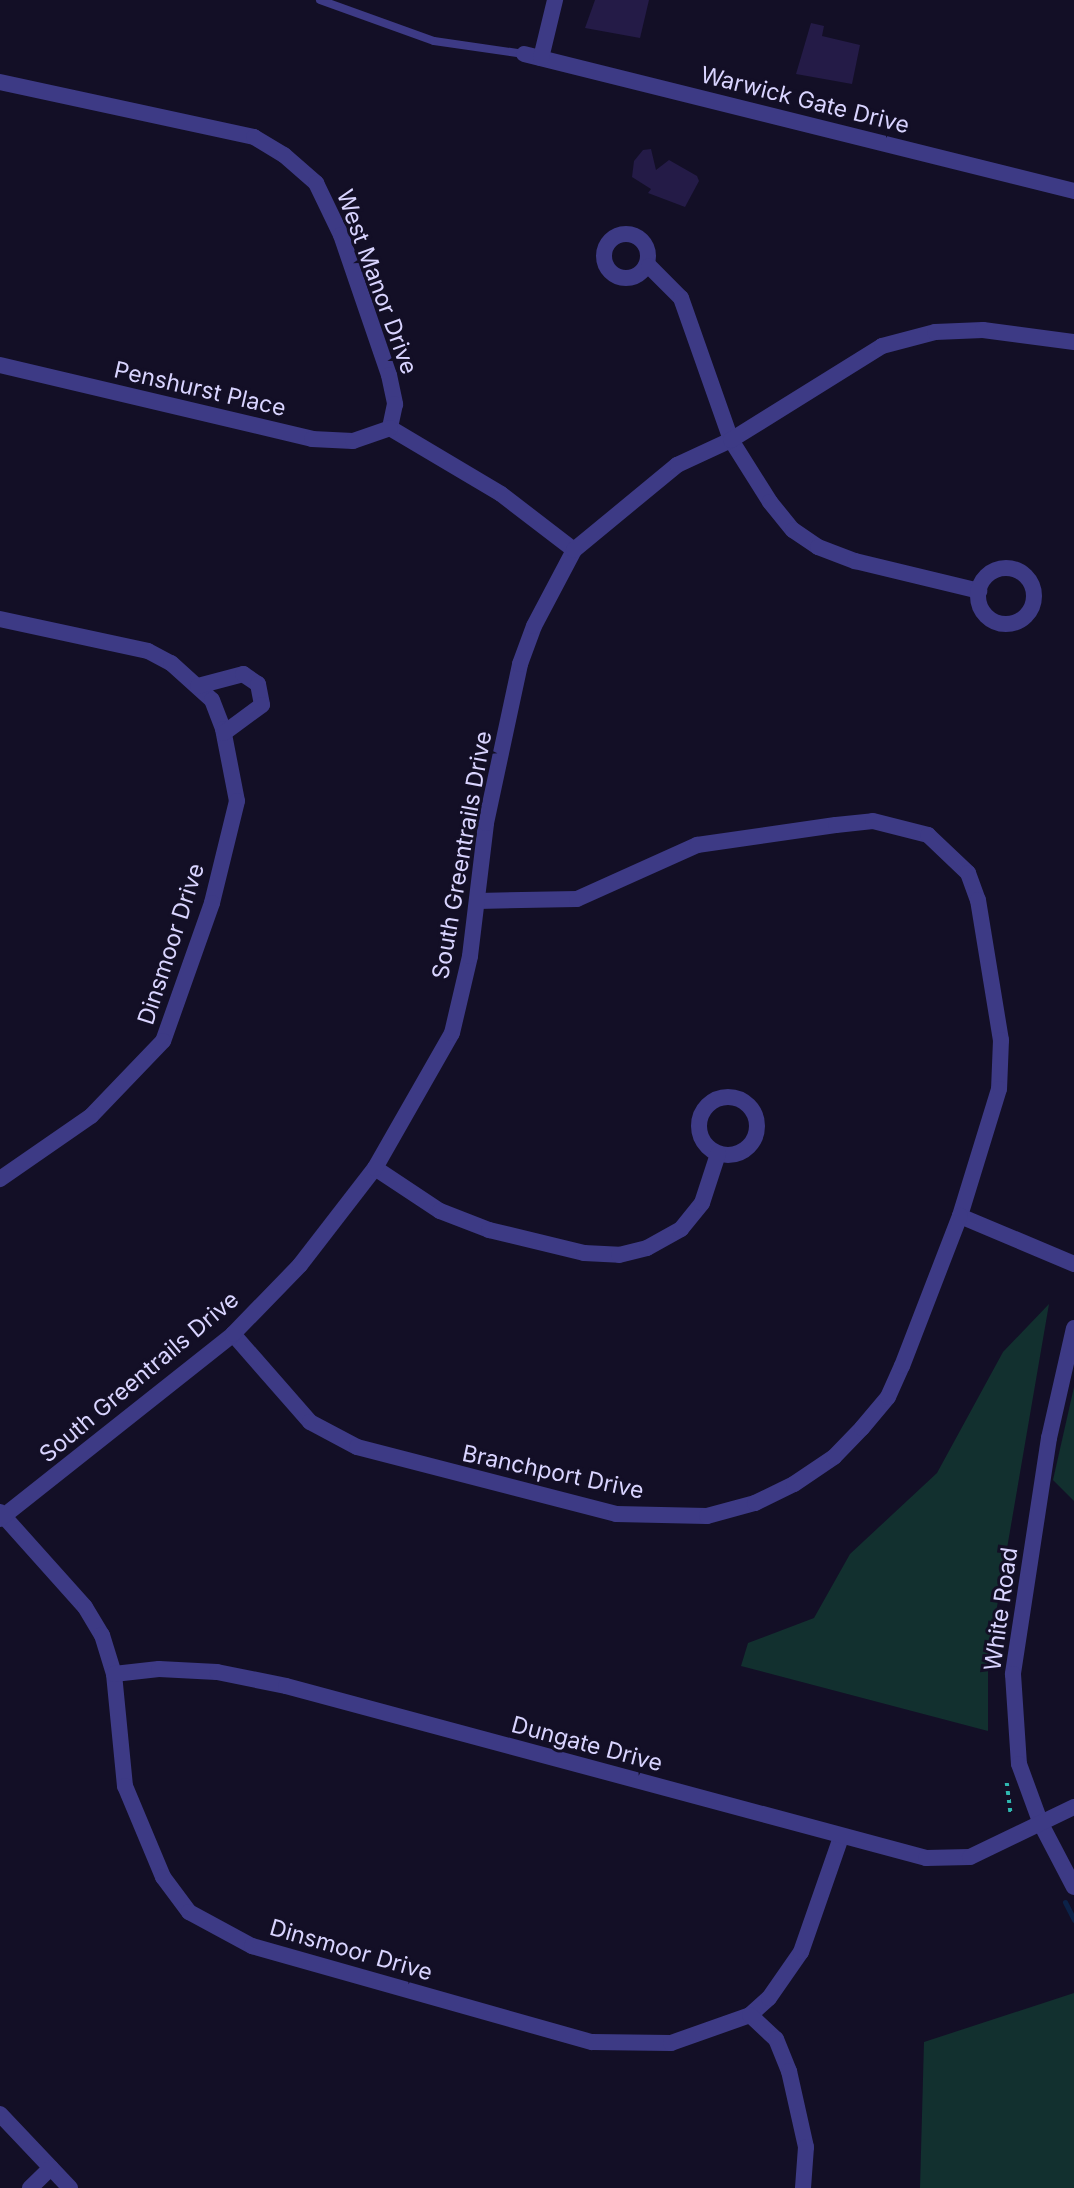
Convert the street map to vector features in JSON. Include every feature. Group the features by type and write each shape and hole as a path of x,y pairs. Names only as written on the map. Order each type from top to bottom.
{"street":[{"path":"532,56 555,0"},
{"name":"Warwick Gate Drive","path":"532,56 1074,191"},
{"name":"West Manor Drive","path":"0,82 254,136 316,183 341,235 389,375 395,404 390,428"},
{"path":"649,266 681,298 731,440 770,502 793,530 818,547 979,591"},
{"name":"South Greentrails Drive","path":"1,1516 233,1334 300,1265 375,1168 452,1033 478,901 486,823 520,664 534,626 573,550 677,466 731,440 882,346 935,332 983,330 1074,341"},
{"name":"Penshurst Place","path":"0,365 312,439 353,441 390,428"},
{"path":"390,428 457,472 501,494 573,550"},
{"path":"0,619 148,651 198,686 243,674 258,684 262,705 224,733"},
{"name":"Dinsmoor Drive","path":"0,1179 91,1116 163,1041 212,902 237,801 224,733 212,700 198,686"},
{"name":"Branchport Drive","path":"233,1334 310,1422 357,1447 616,1514 707,1516 755,1503 794,1484 834,1457 888,1397 960,1216 999,1089 1001,1040 978,901 968,873 928,835 873,821 697,845 577,899 478,901"},
{"path":"375,1168 440,1211 489,1230 584,1253 619,1255 647,1248 681,1229 702,1203 718,1154"},
{"path":"960,1216 1074,1264"},
{"name":"White Road","path":"1074,1328 1049,1438 1013,1674 1019,1764 1041,1824 1074,1887"},
{"name":"Dinsmoor Drive","path":"1,1516 85,1607 102,1635 114,1674 125,1786 163,1877 189,1912 217,1930 252,1946 592,2042 671,2043 750,2015 769,1998 801,1952 841,1837"},
{"name":"Dungate Drive","path":"114,1674 159,1669 217,1672 286,1686 926,1858 970,1857 1074,1807"},
{"path":"750,2015 776,2039 789,2071 806,2147 803,2188"},
{"path":"0,2114 70,2188"},
{"path":"30,2188 51,2168"}],"lane":[{"path":"320,0 434,41 532,56"}],"green space":[{"path":"1049,1304 988,1659 988,1731 741,1666 748,1643 814,1618 850,1554 937,1473 1003,1352"},
{"path":"1074,1387 1074,1501 1053,1480"},
{"path":"1074,1993 1074,2188 920,2188 924,2042"}],"building":[{"path":"595,0 649,0 640,38 585,28"},
{"path":"811,23 824,26 822,36 860,45 852,84 796,74"},
{"path":"651,149 656,170 669,160 697,176 699,181 685,207 648,193 651,189 632,177 634,161 643,150"}],"waterway":[{"path":"1065,1902 1074,1920"}]}
